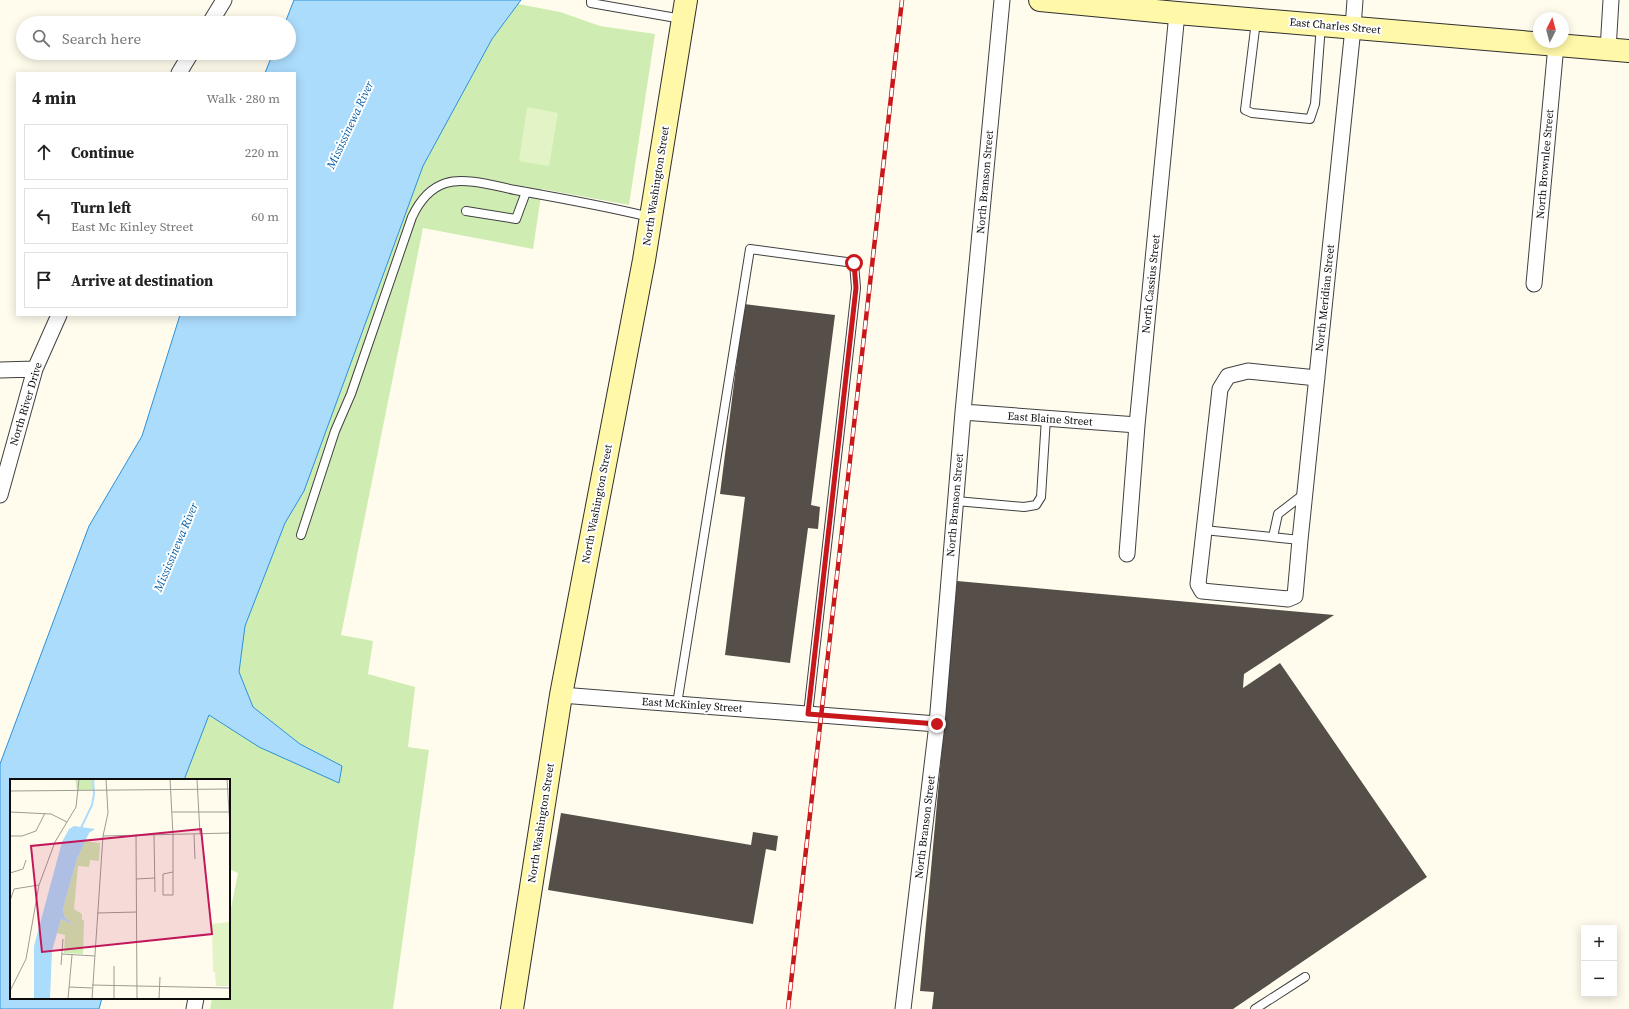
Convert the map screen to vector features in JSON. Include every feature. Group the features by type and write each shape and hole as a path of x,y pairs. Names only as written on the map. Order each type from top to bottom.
{"street":[{"path":"214,16 224,0"},
{"name":"North Branson Street","path":"903,1009 937,724 963,412 1002,0"},
{"name":"East Charles Street","path":"1040,0 1177,14 1533,43"},
{"name":"North Meridian Street","path":"1204,530 1198,584 1202,591 1288,599 1295,596 1355,0"},
{"path":"1608,50 1611,0"},
{"name":"North Washington Street","path":"512,1009 561,695 651,217 684,9"},
{"name":"North Cassius Street","path":"1127,554 1137,425 1177,14"},
{"name":"East Charles Street","path":"1569,46 1629,52"},
{"name":"North Brownlee Street","path":"1534,284 1556,48"},
{"path":"180,72 187,60"},
{"name":"North River Drive","path":"0,495 35,369 59,316"},
{"path":"0,370 35,369"},
{"path":"1204,530 1220,389 1228,376 1248,371 1317,378"},
{"name":"East Blaine Street","path":"963,412 1137,425"},
{"name":"East McKinley Street","path":"561,695 937,724"},
{"path":"194,1009 196,999"}],"lane":[{"path":"591,0 591,3 684,9"},
{"path":"1256,20 1245,110 1252,113 1310,119 1315,104 1321,25"},
{"path":"301,535 409,224 417,206 429,193 445,183 457,181 608,206 651,217"},
{"path":"466,211 516,219 526,192"},
{"path":"677,704 750,249 854,263 856,288 815,714"},
{"path":"956,501 1024,507 1036,505 1041,496 1046,418"},
{"path":"1273,537 1278,514 1305,494"},
{"path":"1204,530 1300,540"},
{"path":"1255,1009 1305,976"}],"green space":[{"path":"518,4 560,12 600,26 655,34 629,205 542,189 533,249 423,228 341,635 373,641 368,674 415,687 408,747 429,750 393,1009 210,1009 212,999 230,999 230,913 238,873 230,869 230,779 184,779 209,715 259,747 341,766 300,744 253,707 239,672 245,626 285,523 304,491 423,166 492,39"},
{"path":"527,107 558,113 549,166 519,161"}],"water":[{"name":"Mississinewa River","path":"294,0 521,0 492,39 423,166 304,491 285,523 245,626 239,672 253,707 300,744 342,766 339,783 259,747 209,715 184,779 10,779 10,999 102,999 99,1009 0,1009 0,764 89,526 142,436 180,316 296,316 296,72 265,72 270,60 296,60 296,16 288,16"}],"building":[{"path":"744,304 835,315 811,505 820,507 818,529 808,528 790,663 725,655 745,497 720,494"},
{"path":"957,581 1334,615 1244,674 1243,688 1280,663 1427,877 1233,1009 932,1009 934,992 920,991"},
{"path":"561,813 751,845 753,832 778,836 776,851 766,849 753,924 548,890"}],"railway":[{"path":"788,1009 902,0"}],"route":[{"path":"854,263 856,288 808,714 937,724"}]}
